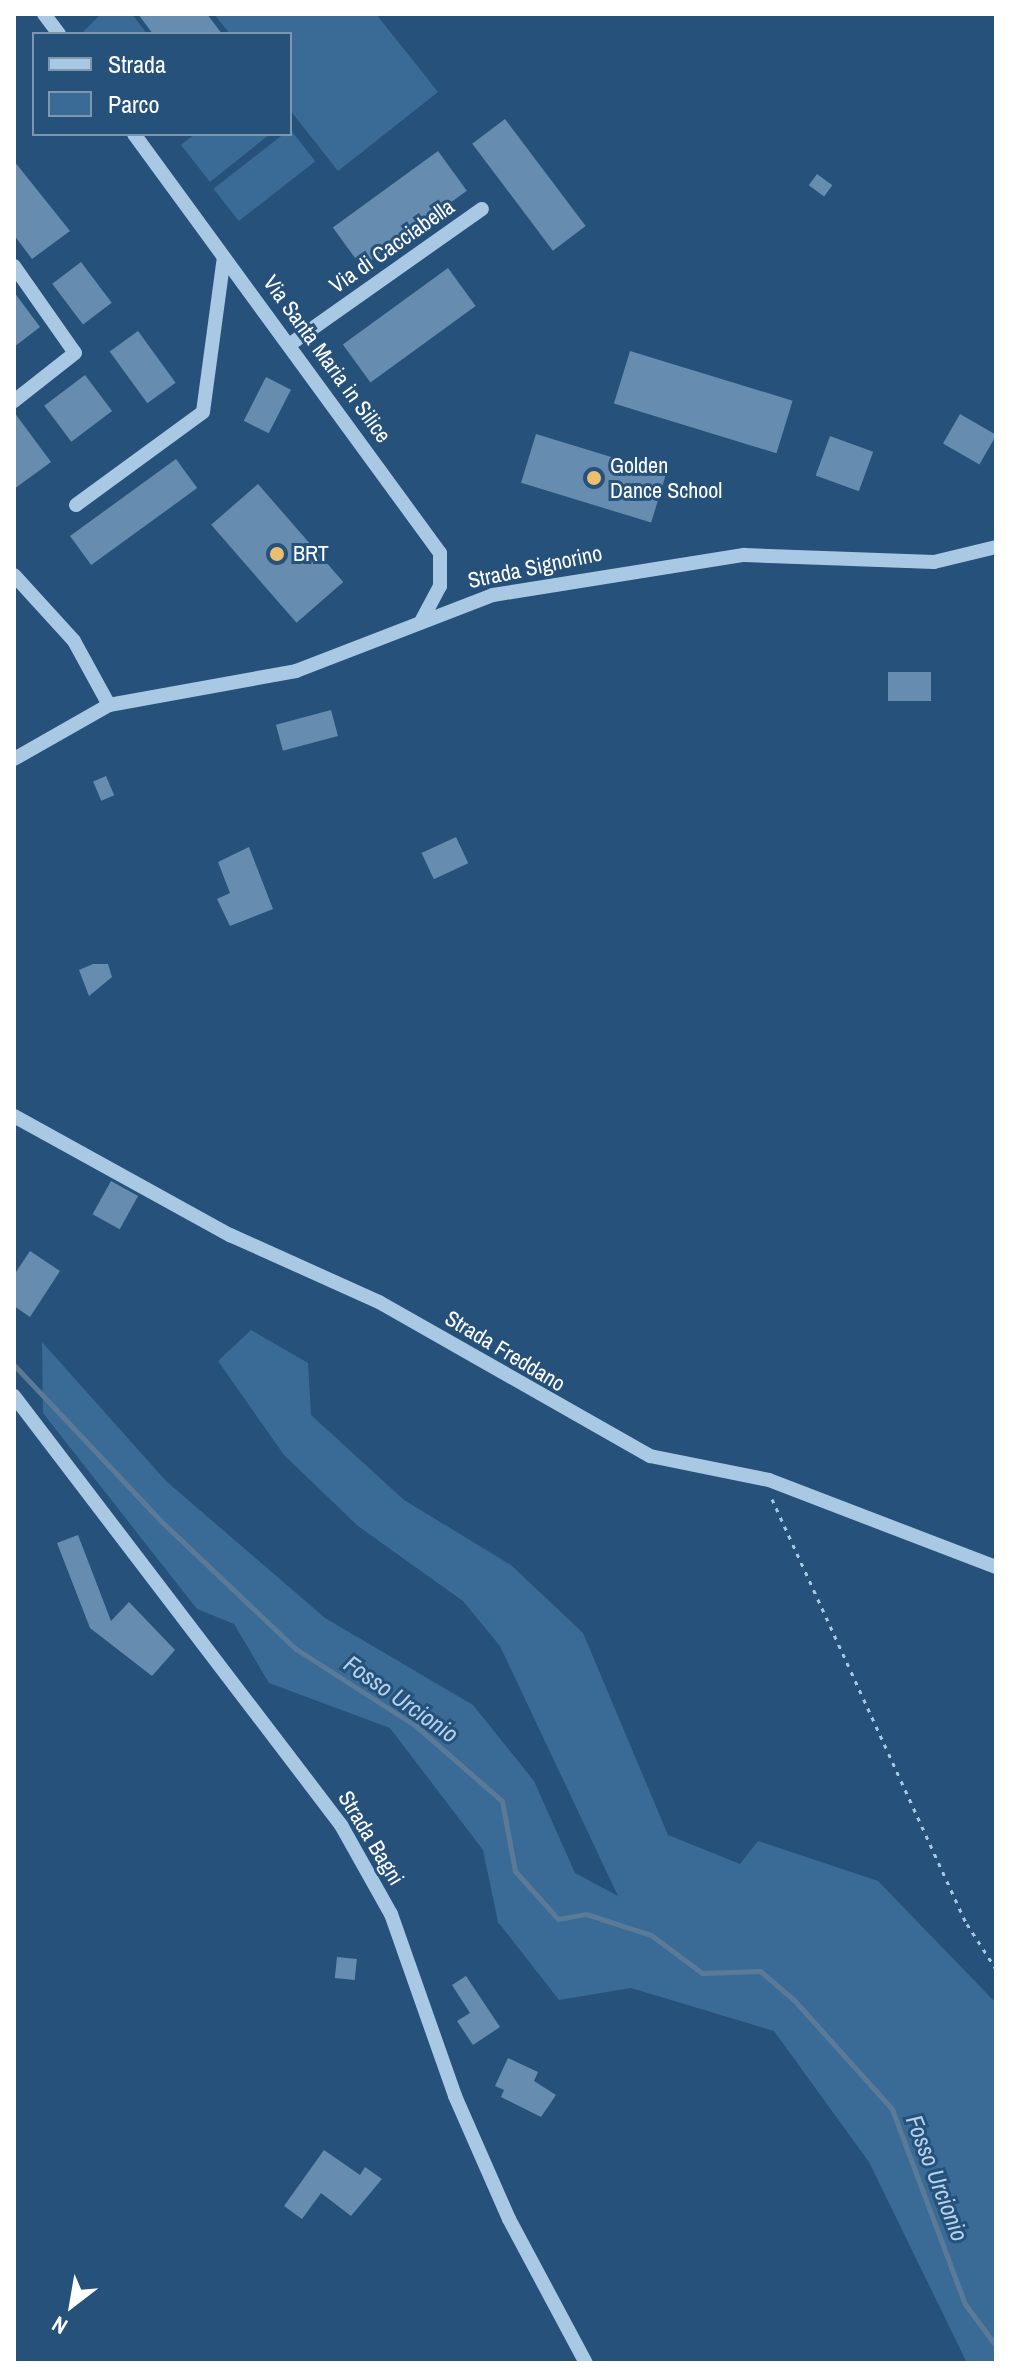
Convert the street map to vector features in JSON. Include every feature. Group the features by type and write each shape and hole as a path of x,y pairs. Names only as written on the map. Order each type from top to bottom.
{"street":[{"path":"44,14 58,32"},
{"name":"Via Santa Maria in Silice","path":"135,136 440,553 440,586 421,621"},
{"name":"Via di Cacciabella","path":"289,345 482,209"},
{"path":"76,505 203,412 224,257"},
{"path":"14,266 75,353 14,401"},
{"name":"Strada Signorino","path":"14,759 109,705 296,671 493,595 602,573 701,566 744,555 934,562 996,547"},
{"path":"14,575 74,641 109,705"},
{"name":"Strada Freddano","path":"14,1116 230,1235 379,1302 585,1425 650,1456 769,1480 996,1567"},
{"name":"Strada Bagni","path":"14,1396 348,1836 391,1914 455,2096 509,2219 586,2363"}],"path":[{"path":"769,1480 770,1495 967,1924 996,1969"}],"green space":[{"path":"101,14 132,14 146,32 83,32"},
{"path":"214,14 376,14 438,92 338,171 292,113 292,32 228,32"},
{"path":"292,132 315,161 239,221 214,189 281,136 292,136"},
{"path":"192,136 268,136 210,182 181,145"},
{"path":"251,1330 308,1363 311,1415 404,1500 511,1565 583,1633 668,1835 740,1864 758,1841 878,1881 996,2003 996,2363 967,2363 869,2162 774,2031 631,1988 559,2000 498,1922 483,1850 390,1728 269,1683 234,1624 197,1609 43,1413 42,1342 166,1481 325,1618 473,1705 534,1781 575,1873 618,1896 500,1646 463,1601 358,1526 284,1455 218,1361"}],"building":[{"path":"138,14 207,14 220,32 152,32"},
{"path":"505,119 586,226 553,251 472,144"},
{"path":"438,151 467,191 362,267 333,227"},
{"path":"14,161 70,231 32,259 14,235"},
{"path":"817,174 832,185 824,196 809,185"},
{"path":"81,262 112,303 83,324 52,284"},
{"path":"448,268 476,306 370,382 343,344"},
{"path":"14,292 40,327 14,347"},
{"path":"138,331 176,383 147,403 110,352"},
{"path":"630,351 793,401 776,453 614,404"},
{"path":"85,375 112,411 71,442 44,406"},
{"path":"266,377 291,390 269,433 244,421"},
{"path":"14,412 51,462 14,489"},
{"path":"960,414 996,435 979,464 943,443"},
{"name":"Golden Dance School","path":"536,434 666,474 651,523 521,483"},
{"path":"830,436 873,452 859,491 816,475"},
{"path":"176,459 197,488 91,565 70,536"},
{"name":"BRT","path":"258,484 343,582 296,623 211,525"},
{"path":"888,672 931,672 931,701 888,701"},
{"path":"331,710 338,736 283,751 276,725"},
{"path":"106,776 114,795 101,801 93,781"},
{"path":"456,837 468,863 434,879 422,853"},
{"path":"249,847 273,909 230,926 217,899 230,893 218,862"},
{"path":"93,964 108,964 112,977 89,996 79,970"},
{"path":"111,1181 138,1196 120,1229 93,1214"},
{"path":"30,1251 60,1271 30,1317 14,1306 14,1275"},
{"path":"78,1535 111,1621 129,1602 175,1650 152,1676 90,1628 57,1543"},
{"path":"337,1957 357,1959 355,1980 335,1978"},
{"path":"466,1976 500,2027 473,2045 457,2021 470,2013 452,1985"},
{"path":"508,2058 538,2072 534,2081 556,2095 541,2117 501,2097 504,2090 495,2086"},
{"path":"324,2150 360,2175 365,2167 382,2179 351,2216 321,2193 302,2219 284,2206"}],"waterway":[{"name":"Fosso Urcionio","path":"14,1365 163,1523 296,1649 416,1726 502,1801 515,1871 558,1919 586,1914 651,1935 702,1973 760,1971 794,2000 892,2109 965,2304 996,2346"}],"place":[{"name":"Golden Dance School","path":"594,478"},
{"name":"BRT","path":"277,554"}]}
